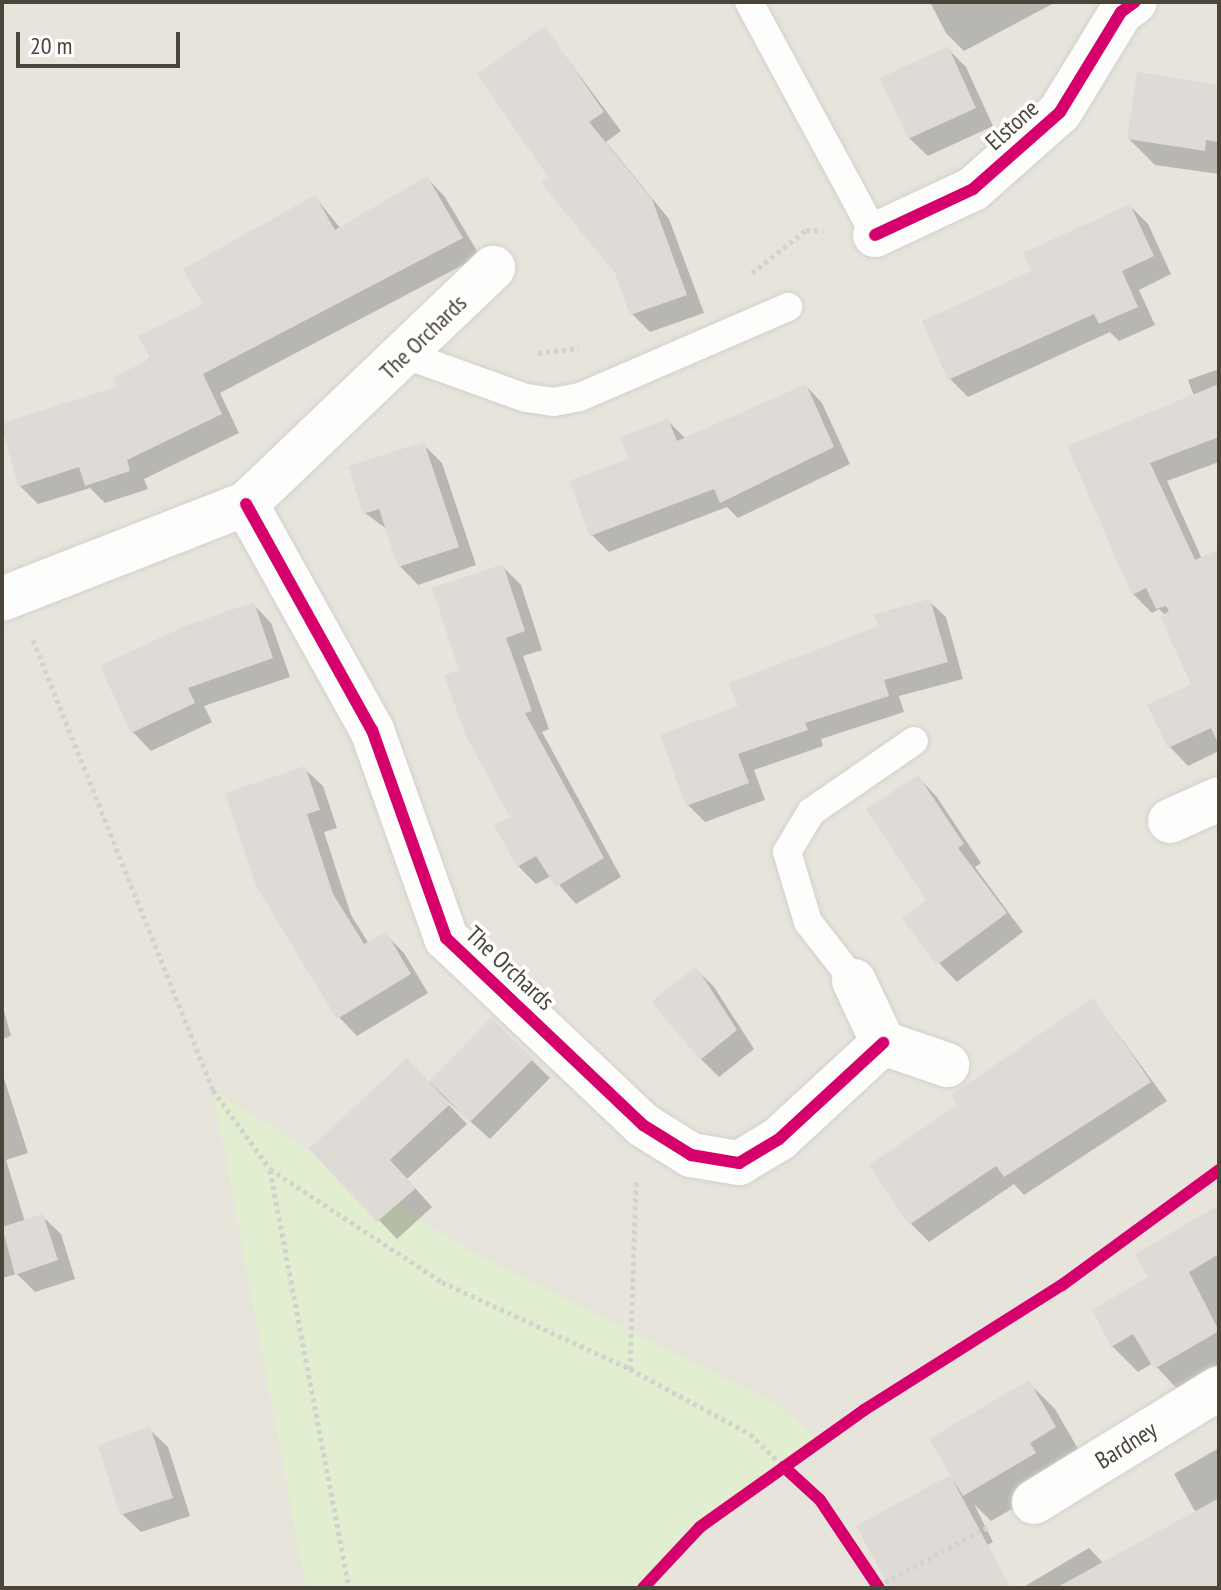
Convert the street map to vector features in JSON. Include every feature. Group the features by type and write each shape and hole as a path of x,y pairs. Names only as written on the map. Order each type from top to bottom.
{"street":[{"name":"Elstone","path":"875,235 973,189 1060,112 1121,12 1135,2"},
{"name":"The Orchards","path":"9,597 246,504 406,355 493,268"},
{"name":"The Orchards","path":"246,504 372,730 446,938 643,1125 691,1155 739,1163 779,1139 883,1043"},
{"path":"1170,821 1219,799"},
{"path":"854,981 883,1043 947,1065"},
{"name":"Bardney","path":"1034,1502 1219,1388"}],"lane":[{"path":"749,2 875,235"},
{"path":"406,355 526,398 554,402 580,397 788,307"},
{"path":"854,981 808,922 787,852 811,812 914,741"}],"path":[{"path":"737,280 806,230 875,235"},
{"path":"532,354 587,348"},
{"path":"9,597 213,1090 270,1169 442,1282 630,1369 750,1434 789,1471"},
{"path":"630,1369 633,1201 643,1125"},
{"path":"270,1169 349,1588"},
{"path":"772,1476 789,1471 796,1459"},
{"path":"870,1574 878,1587 1034,1502"}],"shaded area":[{"path":"2,2 1219,2 1219,1588 2,1588"}],"green space":[{"path":"213,1090 468,1250 775,1403 815,1438 696,1521 636,1588 306,1588"}],"building":[{"path":"545,26 604,112 589,122 652,199 687,295 630,315 615,273 541,183 548,177 477,74"},
{"path":"948,46 976,108 908,139 880,78"},
{"path":"1137,72 1219,85 1219,142 1206,140 1205,151 1127,139"},
{"path":"427,176 463,238 203,374 222,414 127,460 130,471 85,486 79,467 18,487 2,423 116,387 112,378 150,359 138,336 203,304 183,269 315,195 335,230"},
{"path":"1130,204 1154,256 1122,271 1138,307 1099,324 1094,314 948,380 922,321 1031,271 1023,253"},
{"path":"806,384 834,447 720,503 714,489 590,536 569,481 628,459 620,437 668,419 677,441"},
{"path":"1219,384 1219,437 1150,463 1195,560 1219,549 1219,746 1211,728 1168,748 1147,705 1191,684 1160,617 1169,611 1166,606 1156,609 1146,588 1132,595 1067,446"},
{"path":"424,442 459,547 398,567 379,509 363,514 348,466"},
{"path":"503,564 525,631 506,638 532,711 525,713 604,858 556,887 536,856 517,867 494,825 510,817 466,736 444,675 459,670 432,588"},
{"path":"930,599 948,662 884,680 889,696 805,723 808,730 738,754 749,783 686,806 660,735 738,706 729,683 878,626 874,614"},
{"path":"254,602 273,658 188,688 195,703 131,733 100,666 185,626"},
{"path":"305,766 320,810 307,814 333,894 364,944 386,932 411,974 337,1019 257,888 225,793"},
{"path":"918,775 964,844 958,848 1007,913 937,965 902,918 926,900 866,809"},
{"path":"696,966 737,1030 700,1060 651,1002"},
{"path":"1093,998 1151,1082 1004,1177 996,1166 909,1225 869,1165 957,1105 951,1095"},
{"path":"491,1018 533,1059 470,1122 429,1081"},
{"path":"407,1058 450,1104 390,1160 416,1188 377,1222 309,1149"},
{"path":"1219,1205 1219,1254 1189,1272 1219,1331 1154,1369 1133,1334 1111,1347 1092,1310 1148,1277 1135,1254"},
{"path":"43,1214 58,1260 15,1275 2,1227"},
{"path":"1029,1380 1056,1427 1030,1443 1036,1453 963,1496 929,1439"},
{"path":"150,1426 173,1498 120,1515 98,1445"},
{"path":"950,1475 1011,1588 890,1588 856,1526"},
{"path":"1219,1498 1219,1588 1056,1588"}],"cycle path":[{"path":"875,235 973,189 1060,112 1121,12 1135,2"},
{"path":"246,504 372,730 446,938 643,1125 691,1155 739,1163 779,1139 883,1043"},
{"path":"643,1588 700,1527 864,1410 1062,1285 1219,1170"},
{"path":"784,1467 820,1500 879,1588"}]}
